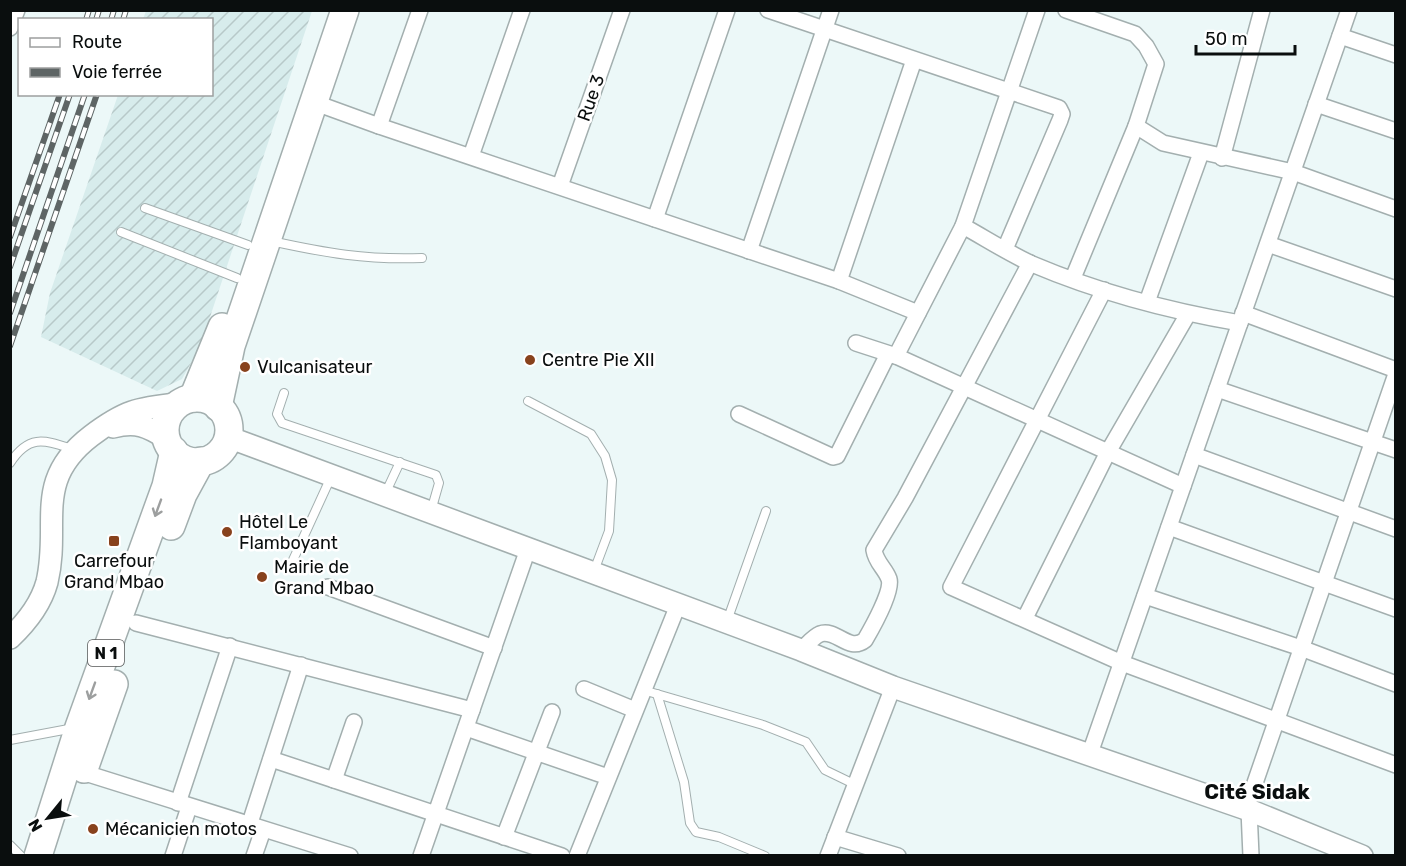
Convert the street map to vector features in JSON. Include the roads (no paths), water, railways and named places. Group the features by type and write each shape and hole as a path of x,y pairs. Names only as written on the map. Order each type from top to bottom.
{"highway":[{"name":"N 1","path":"218,407 257,242 329,10"},
{"name":"N 1","path":"38,855 79,727 166,486 170,445 167,419 185,401 219,338 237,278 257,242 313,102 345,10"},
{"path":"185,401 208,400 218,407 228,422 228,437"},
{"name":"N 1","path":"54,855 183,494 201,461 216,456 228,437"},
{"path":"170,445 186,460 201,461"}],"street":[{"path":"10,28 17,10"},
{"path":"379,126 420,10"},
{"path":"471,156 522,10"},
{"name":"Rue 3","path":"560,186 622,10"},
{"path":"655,219 727,10"},
{"path":"768,10 1059,108 1062,114 1005,249"},
{"path":"749,251 831,10"},
{"path":"739,414 833,458 837,456 892,355 918,313 963,226 1037,10"},
{"path":"1065,10 1135,34 1146,46 1156,64 1136,126 1073,278"},
{"path":"1222,158 1262,10"},
{"path":"1089,756 1349,10"},
{"path":"1340,36 1395,55"},
{"path":"839,281 914,60"},
{"path":"313,102 839,281 918,313"},
{"path":"1316,104 1395,131"},
{"path":"1136,126 1163,143 1293,172 1395,208"},
{"path":"1147,302 1201,153"},
{"path":"963,226 1030,263 1104,290 1188,314 1242,318 1394,367 1372,442 1247,809 1251,855"},
{"path":"1268,244 1395,289"},
{"path":"801,650 818,635 826,633 852,644 860,644 865,640 889,590 889,579 876,560 874,550 905,498 1030,263"},
{"path":"1104,290 1035,419 951,587 1122,663 1395,765"},
{"path":"1024,618 1108,452 1188,314"},
{"path":"856,343 892,355 1183,486"},
{"path":"1217,389 1395,450"},
{"path":"10,638 27,623 47,582 51,550 52,497 64,462 74,449 110,420 148,407 185,401"},
{"path":"98,431 134,423 146,425 170,445"},
{"path":"228,437 801,650 893,687 1247,809 1362,855"},
{"path":"1194,455 1395,529"},
{"path":"1169,527 1395,609"},
{"path":"421,855 528,549"},
{"path":"328,587 494,648"},
{"path":"1145,596 1301,648 1395,684"},
{"path":"577,855 635,710 650,692 678,605"},
{"path":"136,623 472,710"},
{"path":"173,855 183,805 230,646"},
{"path":"254,855 256,828 270,759 301,665"},
{"path":"828,855 893,687"},
{"path":"584,689 635,710"},
{"path":"504,837 552,712"},
{"path":"334,780 354,722"},
{"path":"466,728 608,777"},
{"path":"270,759 562,855"},
{"path":"82,772 340,854"},
{"path":"836,837 898,855"}],"lane":[{"path":"144,208 257,242 374,260 422,258"},
{"path":"122,232 237,278"},
{"path":"284,393 277,414 282,423 436,475 439,483 430,512"},
{"path":"528,401 591,434 604,456 612,480 609,531 594,573"},
{"path":"10,463 28,443 45,440 74,449"},
{"path":"384,495 400,462"},
{"path":"294,560 332,476"},
{"path":"726,622 766,511"},
{"path":"650,692 763,725 806,742 825,770 856,785"},
{"path":"650,692 684,782 690,824 696,832 719,837 765,855"},
{"path":"10,740 79,727"},
{"path":"10,845 21,855"}],"railway":[{"path":"87,18 89,10"},
{"path":"97,18 99,10"},
{"path":"112,18 114,10"},
{"path":"124,18 126,10"},
{"path":"10,237 59,96"},
{"path":"10,267 69,96"},
{"path":"10,313 84,96"},
{"path":"10,346 96,96"}],"place":[{"name":"Centre Pie XII","path":"530,360"},
{"name":"Vulcanisateur","path":"245,367"},
{"name":"Hôtel Le Flamboyant","path":"227,532"},
{"name":"Carrefour Grand Mbao","path":"114,541"},
{"name":"Mairie de Grand Mbao","path":"262,577"},
{"name":"Mécanicien motos","path":"93,829"}],"district":[{"name":"Cité Sidak","path":"1257,791"}]}
